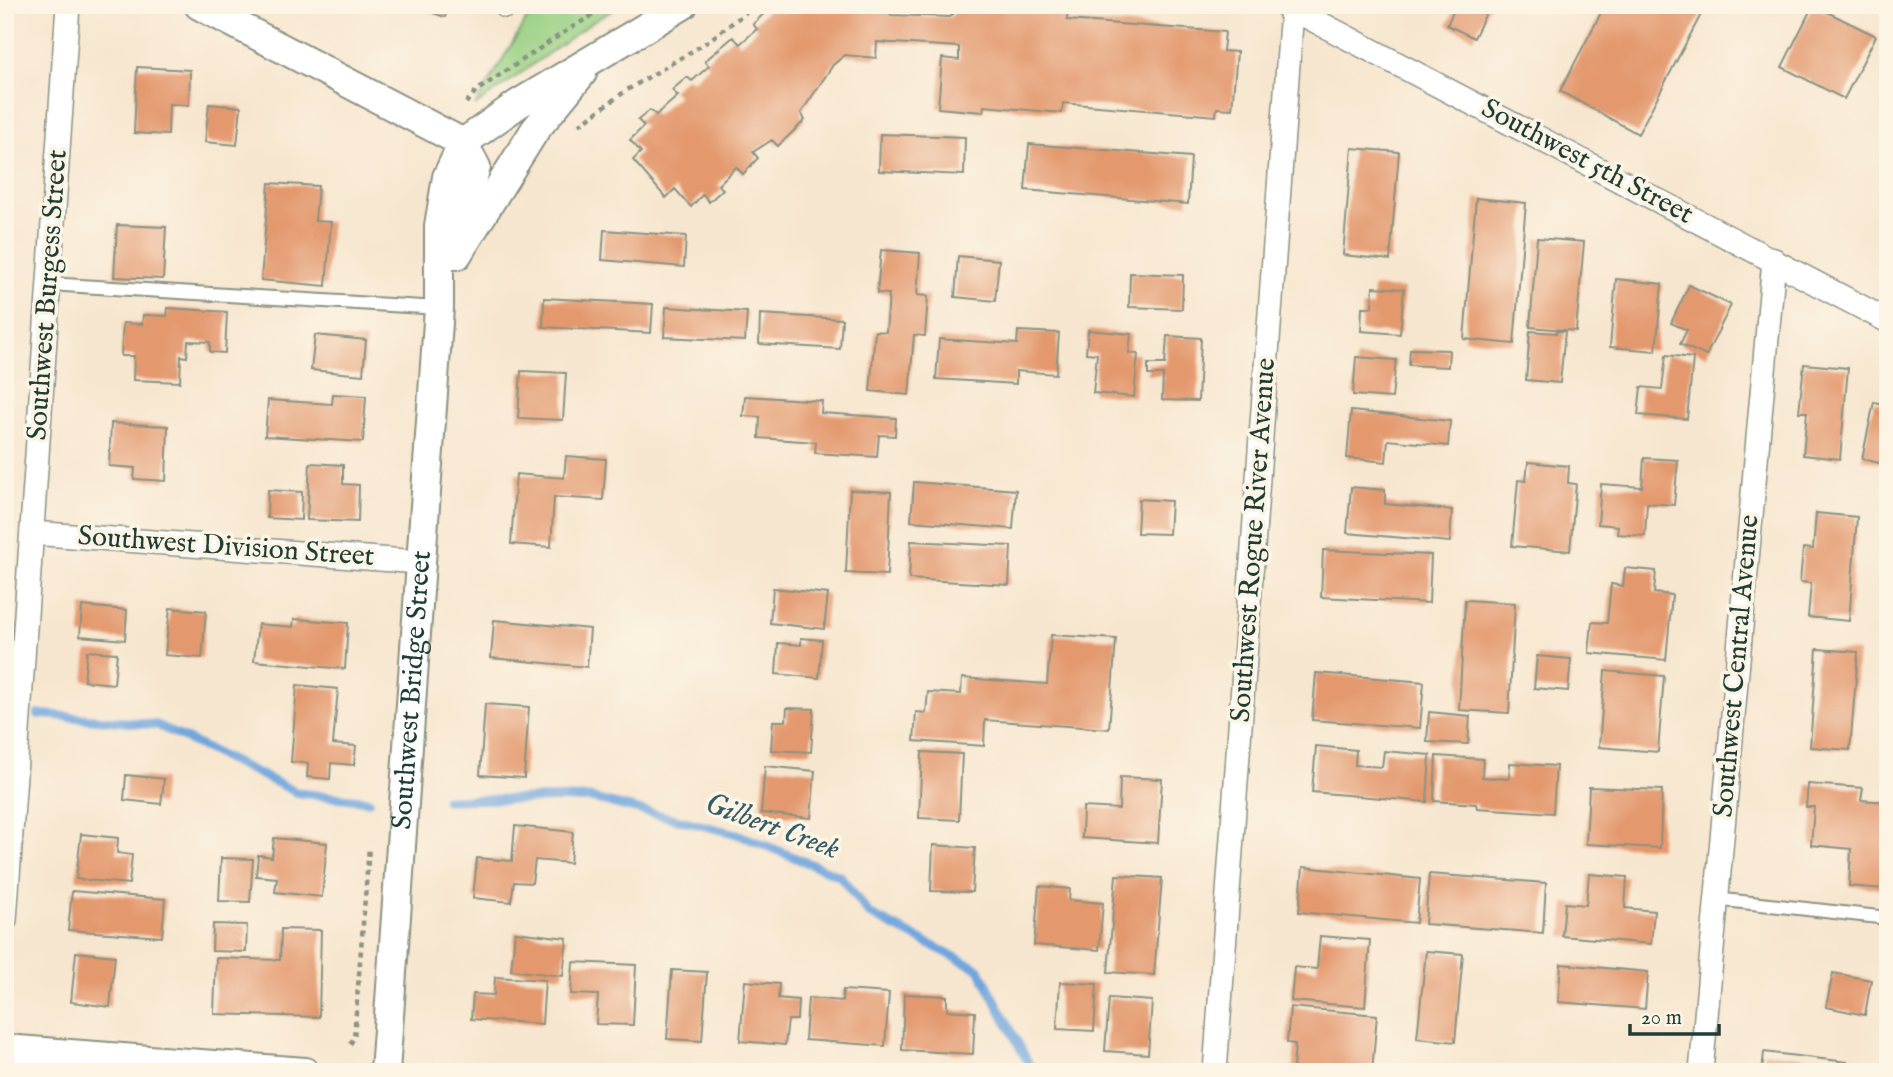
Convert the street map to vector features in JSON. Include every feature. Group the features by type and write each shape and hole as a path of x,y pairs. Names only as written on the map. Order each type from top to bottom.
{"street":[{"name":"Southwest Burgess Street","path":"5,920 68,5"},
{"path":"199,5 463,143 518,104 683,5"},
{"name":"Southwest 5th Street","path":"1289,7 1888,321"},
{"name":"Southwest Rogue River Avenue","path":"1215,1072 1289,7"},
{"path":"457,255 535,130 595,57"},
{"name":"Southwest Bridge Street","path":"439,308 457,255 461,215 476,167 463,143"},
{"name":"Southwest Bridge Street","path":"385,1072 439,308 439,226 447,177 463,143"},
{"name":"Southwest Central Avenue","path":"1701,1072 1774,260"},
{"name":"Southwest Division Street","path":"32,533 419,562"},
{"path":"5,1049 305,1072"}],"lane":[{"path":"48,284 439,308"},
{"path":"1715,899 1888,918"}],"path":[{"path":"573,129 626,90 704,44 756,5"}],"green space":[{"path":"535,5 622,5 592,22 475,106"}],"building":[{"path":"409,5 449,5 445,17"},
{"path":"773,5 883,5 891,15 950,17 961,6 991,9 991,5 1068,5 1067,20 1225,32 1223,51 1237,52 1232,109 1217,108 1216,116 1063,103 1062,113 984,106 983,112 938,108 942,58 959,60 959,47 877,42 876,58 845,55 833,65 801,113 805,120 778,146 772,140 753,152 758,158 743,174 736,167 718,185 723,189 709,202 703,194 691,207 675,189 666,198 633,160 641,152 630,140 644,126 638,120 650,110 656,115 678,96 672,90 687,77 692,81 709,66 705,61 733,37 740,44 757,29 753,24"},
{"path":"1456,5 1490,5 1474,38 1447,25"},
{"path":"1605,5 1706,5 1638,134 1560,91"},
{"path":"1813,5 1876,36 1844,99 1782,67"},
{"path":"137,67 190,70 189,105 169,104 168,135 134,133"},
{"path":"209,104 241,107 237,145 205,142"},
{"path":"880,134 965,137 964,175 879,171"},
{"path":"1029,144 1191,157 1188,204 1025,190"},
{"path":"1352,148 1399,152 1390,260 1343,255"},
{"path":"269,183 318,186 315,221 331,222 326,286 261,280"},
{"path":"1476,198 1526,203 1514,344 1464,339"},
{"path":"117,225 166,227 163,279 114,277"},
{"path":"604,230 686,236 684,267 602,260"},
{"path":"1537,238 1584,242 1576,331 1530,327"},
{"path":"881,250 920,253 917,295 928,296 925,336 914,335 909,395 870,391 875,331 886,332 889,294 877,293"},
{"path":"958,256 999,260 995,301 955,297"},
{"path":"1130,273 1183,275 1182,309 1129,307"},
{"path":"1616,279 1662,284 1656,351 1610,347"},
{"path":"1689,285 1731,305 1706,356 1680,344 1687,330 1671,323"},
{"path":"1373,287 1404,289 1400,334 1361,331 1362,307 1372,307"},
{"path":"544,298 653,304 651,333 543,327"},
{"path":"666,307 747,312 745,341 664,337"},
{"path":"168,308 227,312 225,353 210,352 210,342 188,341 187,357 181,356 180,382 133,380 134,356 121,356 123,323 142,324 143,315 167,316"},
{"path":"760,314 842,319 840,349 759,344"},
{"path":"1088,330 1131,334 1129,353 1138,354 1134,397 1093,393 1097,354 1086,353"},
{"path":"1018,331 1059,333 1056,374 1016,371 1016,384 936,379 939,339 1017,344"},
{"path":"1530,331 1565,331 1560,383 1526,380"},
{"path":"315,335 366,340 363,375 311,370"},
{"path":"1167,336 1201,338 1198,401 1162,400 1163,375 1148,375 1148,364 1165,364"},
{"path":"1410,349 1449,350 1448,367 1409,365"},
{"path":"1666,355 1693,358 1687,419 1638,415 1641,387 1662,389"},
{"path":"1356,357 1396,360 1392,398 1353,395"},
{"path":"1804,364 1848,368 1840,459 1803,455 1807,412 1799,412"},
{"path":"521,371 566,373 563,420 518,418"},
{"path":"333,394 366,396 363,442 265,436 268,400 332,404"},
{"path":"745,396 822,401 821,413 896,418 895,436 879,435 877,457 815,453 816,442 759,438 760,417 743,416"},
{"path":"1874,402 1888,405 1888,465 1862,459"},
{"path":"1351,411 1450,421 1448,446 1388,440 1386,462 1347,458"},
{"path":"111,423 168,426 166,481 134,479 135,468 109,466"},
{"path":"566,456 606,459 603,500 554,497 551,547 511,544 516,474 564,478"},
{"path":"1644,458 1678,460 1674,505 1647,503 1645,536 1617,534 1618,526 1598,524 1601,484 1642,487"},
{"path":"1528,462 1569,466 1568,483 1576,484 1570,551 1512,546 1518,480 1526,481"},
{"path":"310,463 343,465 343,484 359,485 358,522 307,520"},
{"path":"914,482 1016,490 1013,529 911,521"},
{"path":"1351,487 1385,490 1385,504 1452,510 1450,542 1347,533"},
{"path":"268,490 302,492 301,520 267,518"},
{"path":"850,490 891,492 887,575 846,573"},
{"path":"1139,499 1171,501 1169,534 1137,533"},
{"path":"1816,513 1857,517 1849,621 1808,617 1811,583 1800,582 1803,548 1813,549"},
{"path":"911,541 1011,546 1009,585 909,579"},
{"path":"1323,550 1431,555 1429,603 1321,597"},
{"path":"1625,568 1656,571 1654,593 1672,595 1666,660 1589,653 1592,622 1607,623 1611,584 1623,586"},
{"path":"773,588 828,594 824,629 770,623"},
{"path":"1465,600 1515,603 1509,713 1459,710"},
{"path":"82,606 127,610 125,640 80,636"},
{"path":"170,608 206,611 202,658 165,655"},
{"path":"294,619 348,623 345,669 254,661 258,624 293,627"},
{"path":"494,620 590,629 587,667 491,658"},
{"path":"1051,635 1116,639 1109,729 985,720 984,746 914,741 916,712 926,713 928,692 961,694 962,678 1047,684"},
{"path":"801,638 822,640 819,678 776,674 778,643 801,645"},
{"path":"1817,649 1858,652 1850,750 1810,747"},
{"path":"87,651 117,653 114,684 84,681"},
{"path":"1537,656 1571,659 1568,691 1534,688"},
{"path":"1605,671 1664,676 1658,752 1599,747"},
{"path":"1316,673 1424,682 1420,728 1312,720"},
{"path":"297,685 338,689 333,744 356,746 354,765 331,763 330,779 307,777 308,763 291,762"},
{"path":"485,704 529,707 524,778 480,775"},
{"path":"787,708 814,709 811,752 771,750 773,721 786,721"},
{"path":"1429,712 1470,716 1468,744 1427,742"},
{"path":"1316,746 1356,750 1355,765 1382,767 1384,751 1430,755 1427,802 1312,792"},
{"path":"922,752 962,754 959,820 919,818"},
{"path":"1436,756 1483,759 1482,777 1509,779 1510,763 1556,766 1553,813 1477,808 1476,804 1434,801"},
{"path":"765,766 815,771 811,818 761,813"},
{"path":"126,775 164,779 161,804 124,800"},
{"path":"1120,777 1162,779 1158,843 1082,838 1083,807 1119,809"},
{"path":"1808,784 1863,788 1861,800 1888,802 1884,889 1849,886 1851,849 1811,845 1814,807 1806,807"},
{"path":"1589,787 1662,790 1660,848 1586,844"},
{"path":"515,826 573,832 570,863 535,860 532,883 514,882 511,902 473,898 477,858 512,861"},
{"path":"81,834 118,838 117,853 132,855 129,884 76,879"},
{"path":"274,838 327,843 322,897 275,892 277,878 256,876 258,855 272,857"},
{"path":"933,845 975,848 972,892 931,891"},
{"path":"221,858 253,859 250,902 219,901"},
{"path":"1303,867 1420,879 1416,923 1299,912"},
{"path":"1429,874 1546,883 1543,933 1425,924"},
{"path":"1589,874 1627,877 1625,908 1654,911 1651,944 1562,936 1565,903 1586,905"},
{"path":"1116,875 1162,878 1154,975 1108,972"},
{"path":"1039,886 1070,889 1069,900 1103,903 1099,950 1034,945"},
{"path":"72,891 165,899 162,937 68,930"},
{"path":"213,924 247,925 246,952 212,951"},
{"path":"281,929 321,930 319,1017 214,1014 216,958 280,960"},
{"path":"515,932 567,938 563,976 511,970"},
{"path":"1320,936 1370,940 1365,1007 1291,1001 1294,967 1317,969"},
{"path":"1426,951 1463,954 1455,1042 1417,1038"},
{"path":"76,952 115,956 110,1007 71,1002"},
{"path":"573,962 636,965 633,1025 596,1024 598,995 571,994"},
{"path":"1561,964 1648,972 1645,1009 1558,1002"},
{"path":"672,970 707,972 702,1041 667,1039"},
{"path":"1833,973 1871,980 1865,1015 1826,1007"},
{"path":"495,977 545,980 542,1024 471,1019 473,994 494,995"},
{"path":"745,981 779,984 778,998 798,1000 797,1020 788,1020 785,1045 740,1041"},
{"path":"1060,982 1097,984 1094,1031 1057,1029"},
{"path":"843,990 889,993 885,1046 805,1040 808,998 842,1001"},
{"path":"904,994 947,996 947,1010 975,1012 973,1054 902,1050"},
{"path":"1109,998 1152,1001 1148,1054 1105,1051"},
{"path":"1290,1007 1377,1015 1372,1072 1328,1072 1293,1068 1295,1044 1287,1043"},
{"path":"1764,1052 1847,1062 1846,1072 1762,1072"}],"waterway":[{"name":"Gilbert Creek","path":"38,714 157,725 298,793 369,801"},
{"name":"Gilbert Creek","path":"446,800 590,798 737,834 840,876 869,914 979,969 1033,1072"}]}
